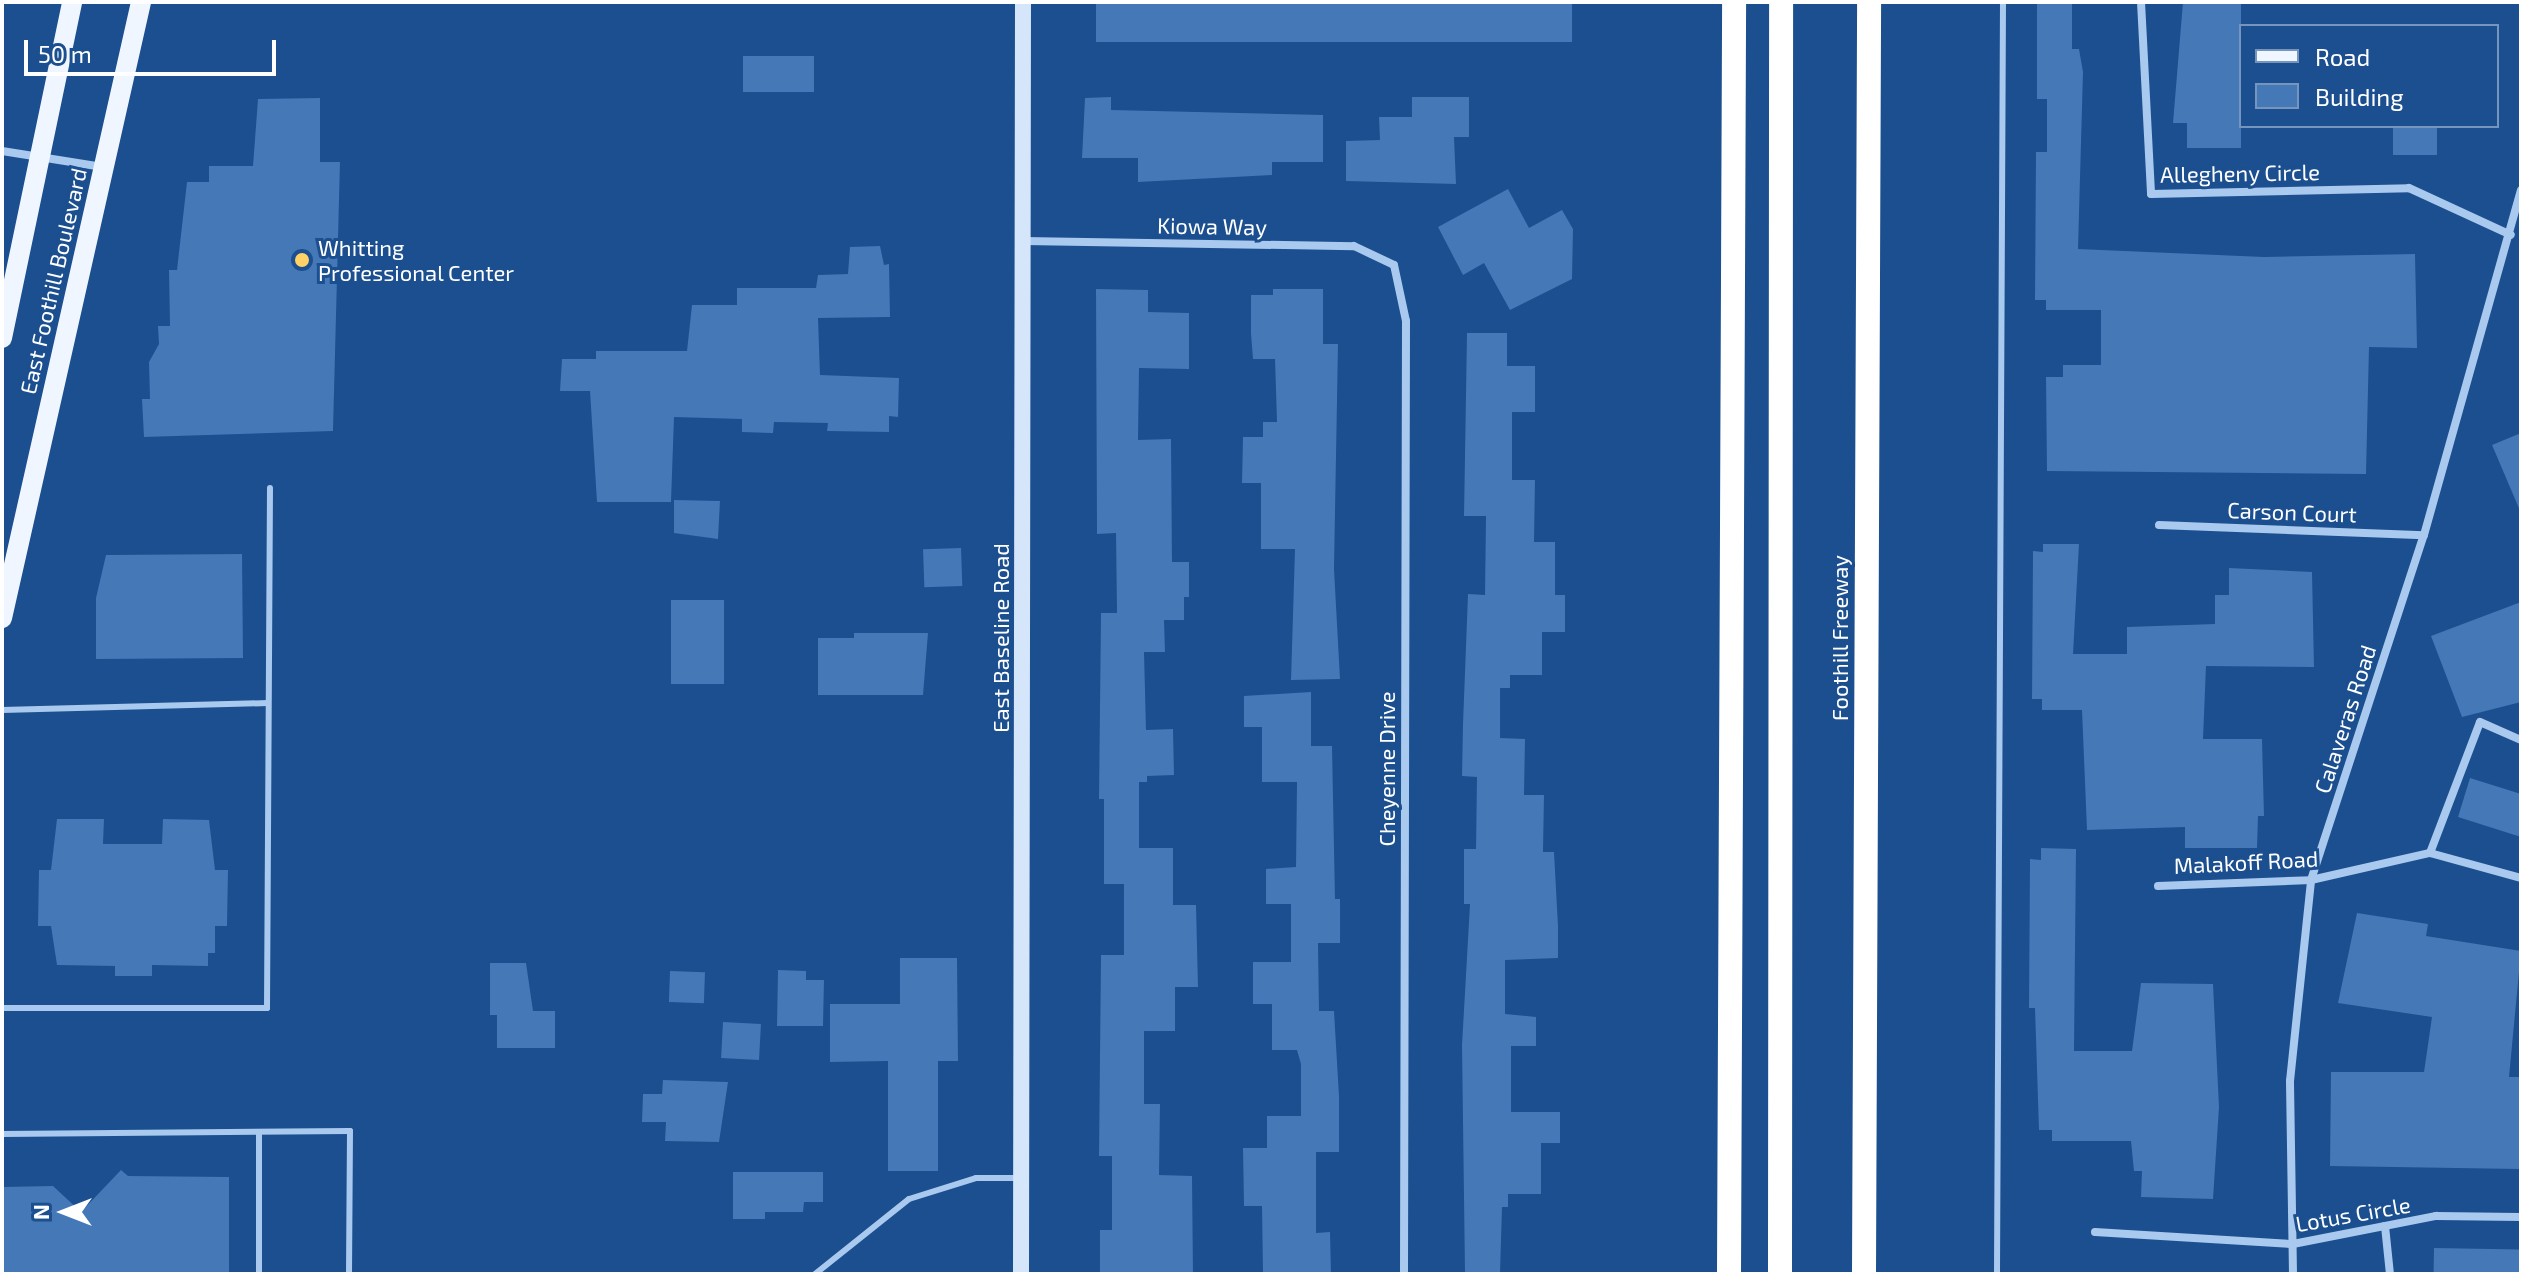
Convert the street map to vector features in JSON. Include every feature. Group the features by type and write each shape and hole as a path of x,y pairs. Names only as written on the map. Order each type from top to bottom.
{"highway":[{"path":"1729,1274 1734,2"},
{"path":"1780,1274 1781,2"},
{"name":"Foothill Freeway","path":"1864,1274 1869,2"}],"main road":[{"name":"East Foothill Boulevard","path":"2,338 72,2"},
{"name":"East Foothill Boulevard","path":"2,618 141,2"},
{"name":"East Baseline Road","path":"1021,1274 1023,2"}],"street":[{"name":"Allegheny Circle","path":"2141,2 2151,194 2409,188 2511,235"},
{"path":"2,151 103,167"},
{"name":"Calaveras Road","path":"2293,1274 2290,1081 2311,880 2424,535 2511,235 2521,190"},
{"name":"Kiowa Way","path":"1024,241 1354,246 1394,265"},
{"name":"Cheyenne Drive","path":"1394,265 1406,321 1404,1274"},
{"name":"Carson Court","path":"2159,525 2424,535"},
{"path":"2430,853 2480,722 2521,740"},
{"name":"Malakoff Road","path":"2158,886 2311,880 2430,853 2521,878"},
{"name":"Lotus Circle","path":"2095,1232 2293,1244 2436,1216 2521,1217"},
{"path":"2385,1226 2390,1274"}],"lane":[{"path":"1997,1274 2003,2"},
{"path":"2,1008 267,1008 270,488"},
{"path":"2,710 268,703"},
{"path":"2,1134 350,1131 349,1274"},
{"path":"259,1132 259,1274"},
{"path":"815,1274 909,1199 976,1178 1021,1178"}],"building":[{"path":"1096,2 1572,2 1572,42 1096,42"},
{"path":"2037,2 2072,2 2072,49 2079,49 2083,72 2078,249 2264,257 2415,254 2417,348 2369,347 2366,474 2047,471 2046,377 2063,377 2063,365 2101,365 2101,310 2046,310 2046,300 2035,300 2036,152 2047,152 2047,99 2037,99"},
{"path":"2183,2 2241,2 2241,148 2187,148 2187,123 2173,123"},
{"path":"743,56 814,56 814,92 743,92"},
{"path":"1111,97 1111,110 1323,115 1323,162 1272,162 1272,175 1138,182 1138,158 1082,158 1085,98"},
{"path":"1412,97 1469,97 1469,137 1454,137 1456,184 1346,181 1346,141 1380,140 1379,117 1412,117"},
{"name":"Whitting Professional Center","path":"320,98 320,162 340,162 333,431 144,437 142,399 150,399 149,362 159,344 158,326 170,326 169,270 177,270 187,182 209,182 209,166 253,166 258,99"},
{"path":"2393,128 2437,128 2437,155 2393,155"},
{"path":"1508,189 1529,228 1562,210 1573,229 1572,279 1510,310 1484,263 1463,275 1438,227"},
{"path":"880,246 884,265 889,264 890,317 818,318 820,375 899,378 898,417 889,416 889,432 827,431 828,423 774,422 773,433 742,432 742,419 674,417 671,502 597,502 590,391 560,391 562,359 596,359 596,351 687,351 692,305 737,305 737,288 816,288 818,275 848,274 850,247"},
{"path":"1096,289 1148,290 1148,312 1189,313 1189,369 1139,368 1138,440 1171,439 1172,562 1189,562 1189,597 1184,597 1184,620 1164,620 1165,652 1144,652 1146,730 1173,729 1174,775 1147,776 1147,782 1139,782 1139,848 1173,848 1173,905 1196,905 1198,987 1175,987 1175,1031 1144,1031 1144,1104 1160,1104 1159,1175 1192,1176 1193,1274 1100,1274 1100,1230 1112,1230 1112,1156 1099,1156 1101,955 1124,955 1124,884 1104,884 1104,799 1099,799 1101,613 1117,613 1116,533 1097,534"},
{"path":"1273,289 1323,289 1323,344 1338,344 1334,569 1340,679 1291,680 1295,549 1261,549 1261,483 1242,483 1243,437 1263,437 1263,422 1277,422 1275,359 1253,359 1251,334 1251,295 1273,295"},
{"path":"1467,333 1507,333 1507,366 1535,366 1535,412 1512,412 1512,480 1535,480 1534,542 1555,542 1555,595 1565,595 1565,632 1542,632 1542,675 1510,675 1510,688 1500,688 1500,738 1525,739 1524,795 1544,795 1543,852 1554,852 1558,926 1558,958 1505,960 1505,1014 1536,1017 1536,1046 1511,1046 1511,1112 1560,1112 1560,1143 1541,1143 1541,1194 1508,1194 1508,1207 1502,1207 1500,1274 1465,1274 1462,1045 1470,904 1464,904 1464,849 1476,849 1477,777 1462,776 1463,724 1468,594 1485,595 1486,516 1464,516"},
{"path":"2521,433 2521,513 2492,445"},
{"path":"674,500 720,501 718,539 674,533"},
{"path":"2043,544 2079,544 2073,654 2127,654 2127,627 2215,624 2215,595 2229,595 2229,568 2312,572 2314,667 2206,666 2203,739 2262,739 2264,816 2258,816 2257,848 2185,848 2185,827 2087,830 2082,710 2042,710 2042,699 2032,699 2033,551 2043,552"},
{"path":"961,548 962,586 924,587 923,549"},
{"path":"242,554 243,658 96,659 96,598 106,555"},
{"path":"671,600 724,600 724,684 671,684"},
{"path":"2521,602 2521,702 2462,717 2431,636"},
{"path":"854,633 928,633 923,695 818,695 818,638 854,638"},
{"path":"1311,692 1311,746 1332,746 1335,899 1340,899 1340,943 1318,943 1319,1011 1334,1011 1339,1096 1339,1152 1316,1152 1316,1233 1330,1232 1331,1274 1263,1274 1262,1206 1244,1206 1243,1148 1267,1148 1267,1116 1301,1116 1301,1064 1297,1050 1272,1050 1272,1004 1253,1004 1253,962 1291,962 1291,904 1266,904 1266,869 1296,867 1297,782 1262,782 1262,727 1244,727 1244,696"},
{"path":"2470,778 2521,794 2521,837 2458,817"},
{"path":"57,819 104,819 103,844 162,844 163,819 209,820 215,870 228,870 227,926 215,926 215,953 208,953 208,966 152,965 152,976 115,976 115,966 57,965 51,926 38,926 39,870 51,870"},
{"path":"2041,848 2076,849 2074,1051 2132,1051 2141,983 2213,984 2219,1107 2213,1199 2141,1197 2142,1171 2134,1171 2131,1141 2052,1141 2052,1130 2039,1130 2035,1008 2029,1008 2030,859 2041,860"},
{"path":"2357,913 2428,924 2426,936 2521,951 2509,1077 2521,1077 2519,1169 2330,1166 2331,1072 2424,1072 2432,1017 2338,1003"},
{"path":"900,958 957,958 958,1061 938,1061 938,1171 888,1171 888,1061 830,1062 830,1004 900,1004"},
{"path":"490,963 526,963 533,1011 555,1011 555,1048 497,1048 497,1015 490,1015"},
{"path":"778,970 806,971 806,980 824,980 823,1026 777,1026"},
{"path":"670,971 705,972 704,1003 669,1002"},
{"path":"723,1022 761,1024 759,1060 721,1058"},
{"path":"663,1080 728,1082 719,1142 665,1141 666,1122 642,1122 643,1094 662,1094"},
{"path":"121,1170 128,1176 229,1177 229,1274 2,1274 2,1187 53,1186 81,1212"},
{"path":"733,1172 823,1172 823,1202 804,1202 803,1212 765,1212 765,1219 733,1219"},
{"path":"2434,1248 2521,1250 2521,1274 2434,1274"}],"place":[{"name":"Whitting Professional Center","path":"302,260"}]}
